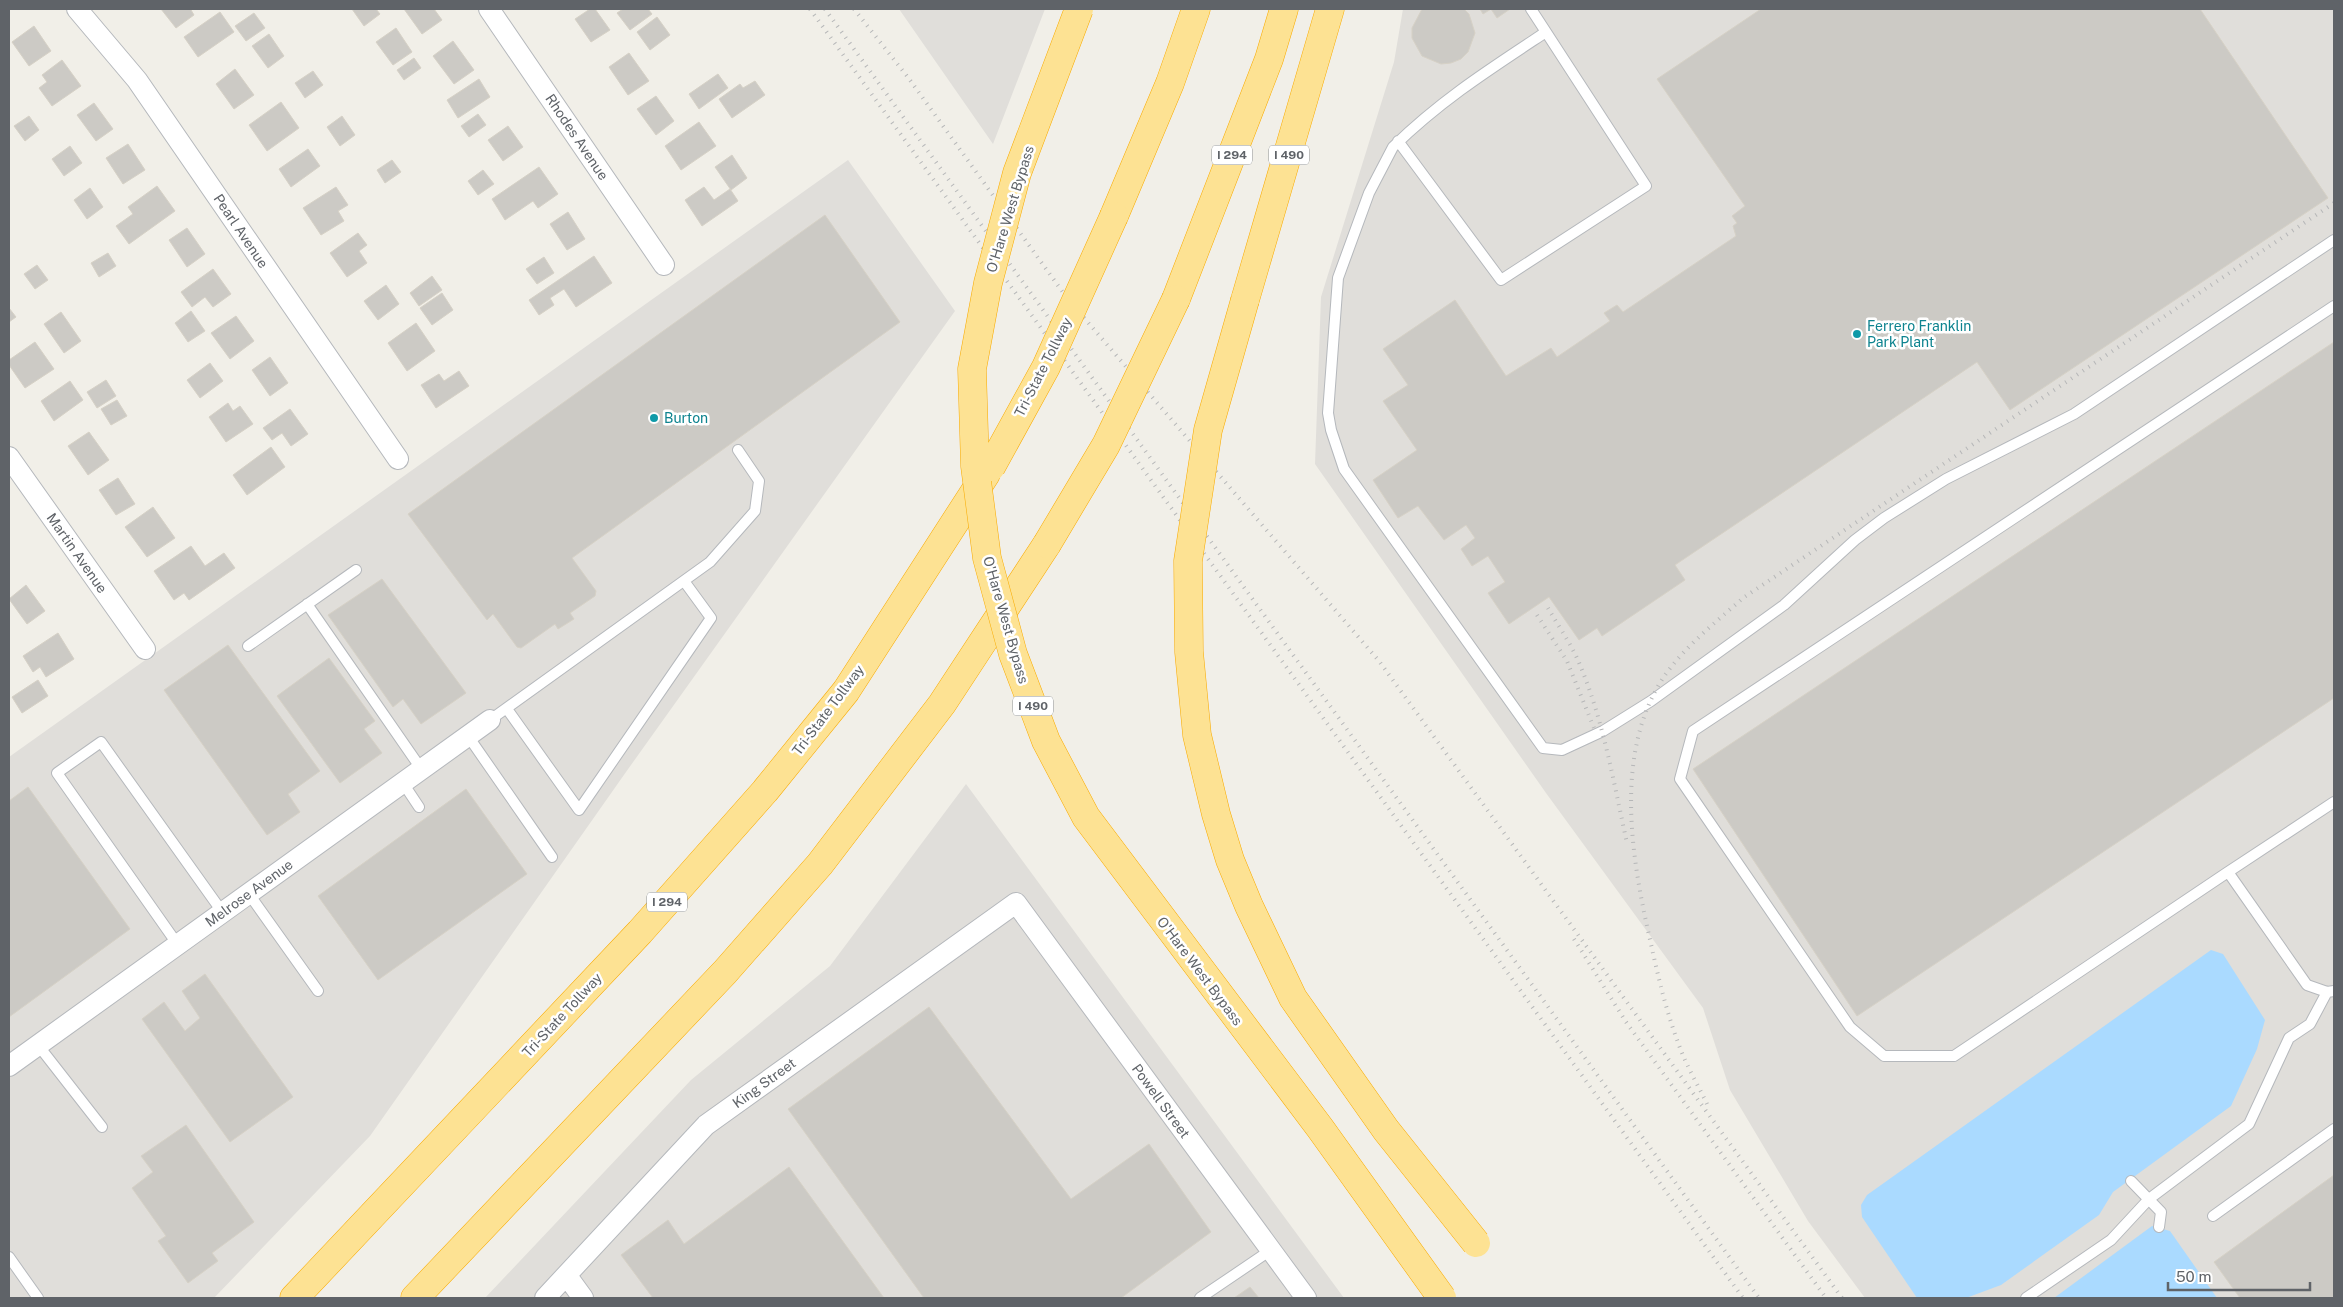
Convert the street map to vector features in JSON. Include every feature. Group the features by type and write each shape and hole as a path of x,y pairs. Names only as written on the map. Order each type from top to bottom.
{"highway":[{"name":"O'Hare West Bypass","path":"1079,9 1017,173 988,283 972,368 975,466 987,558 1013,654 1046,741 1086,817 1145,898 1320,1128 1442,1298"},
{"name":"Tri-State Tollway","path":"294,1298 640,932 765,792 846,691 991,467 1046,367 1114,216 1170,83 1196,9"},
{"name":"I 294","path":"415,1298 724,972 820,864 942,704 1047,544 1106,445 1176,299 1270,59 1284,9"},
{"name":"I 490","path":"1330,9 1208,430 1188,562 1189,652 1198,735 1216,814 1230,860 1293,998 1386,1130 1476,1243"}],"street":[{"name":"Pearl Avenue","path":"77,9 137,80 398,459"},
{"name":"Rhodes Avenue","path":"489,9 664,265"},
{"name":"Martin Avenue","path":"9,457 145,649"},
{"name":"Melrose Avenue","path":"9,1066 490,720"},
{"name":"Powell Street","path":"1016,903 1306,1298"},
{"name":"King Street","path":"545,1298 706,1125 1016,903"},
{"path":"566,1276 583,1298"}],"lane":[{"path":"1398,141 1501,280 1646,186 1531,9"},
{"path":"1546,32 1451,95 1393,146 1369,193 1338,278 1328,413 1331,430 1344,469 1543,748 1562,750 1603,731 1673,686 1784,605 1855,540 1906,504 1946,478 2074,414 2334,240"},
{"path":"2334,306 1693,731 1680,779 1850,1027 1884,1056 1954,1056 2334,802"},
{"path":"490,720 710,562 755,511 759,480 738,450"},
{"path":"248,646 356,570"},
{"path":"507,708 580,810 711,618 684,581"},
{"path":"307,604 422,770"},
{"path":"468,736 552,857"},
{"path":"178,945 57,773 102,742 223,913"},
{"path":"403,783 419,807"},
{"path":"2026,1298 2111,1240 2149,1199 2249,1124 2290,1038 2310,1024 2331,992 2307,985 2228,872"},
{"path":"249,894 318,991"},
{"path":"38,1045 102,1127"},
{"path":"2213,1216 2334,1129"},
{"path":"2131,1181 2161,1212 2159,1227"},
{"path":"1200,1298 1270,1250"},
{"path":"9,1257 38,1298"}],"shaded area":[{"path":"899,9 1045,9 993,144"},
{"path":"1403,9 2334,9 2334,1298 1865,1298 1808,1221 1730,1090 1703,1008 1546,793 1315,464 1321,297 1394,62"},
{"path":"848,160 955,311 626,772 370,1136 214,1298 9,1298 9,757"},
{"path":"966,784 1344,1298 485,1298 691,1080 830,966"}],"water":[{"path":"2211,950 2223,954 2265,1020 2257,1049 2231,1106 2113,1192 2099,1215 2001,1285 1966,1298 1917,1298 1862,1217 1861,1205 1867,1195"},
{"path":"2152,1226 2170,1231 2217,1298 2054,1298"}],"building":[{"path":"161,9 193,9 191,10 194,15 176,28"},
{"path":"352,9 376,9 380,14 364,26"},
{"path":"404,9 434,9 442,20 422,34"},
{"path":"590,9 595,9 610,30 591,42 575,19"},
{"path":"623,9 648,9 652,14 630,30 617,13"},
{"path":"1422,9 1464,9 1469,14 1475,33 1468,52 1461,59 1441,64 1422,56 1412,38 1412,28"},
{"path":"1480,9 1491,9 1483,14"},
{"path":"1491,9 1510,9 1497,18"},
{"name":"Ferrero Franklin Park Plant","path":"1761,9 2200,9 2328,198 2010,410 1977,362 1675,565 1685,580 1602,636 1597,628 1579,640 1549,597 1509,624 1488,593 1505,582 1488,556 1472,566 1461,549 1475,538 1466,525 1444,540 1418,506 1398,518 1373,480 1417,450 1383,401 1408,385 1383,349 1455,300 1506,376 1551,348 1557,357 1610,321 1604,313 1617,305 1623,312 1736,236 1733,226 1737,223 1732,216 1745,206 1657,79"},
{"path":"220,12 234,32 198,57 184,37"},
{"path":"254,13 265,28 246,41 235,26"},
{"path":"657,17 670,35 650,50 637,32"},
{"path":"34,26 51,51 29,66 12,42"},
{"path":"396,28 412,52 393,65 376,42"},
{"path":"269,34 284,56 268,68 252,46"},
{"path":"453,41 474,70 454,84 433,56"},
{"path":"629,53 649,81 628,95 609,67"},
{"path":"414,58 421,68 404,80 397,70"},
{"path":"62,60 81,86 52,106 39,88 47,82 42,75"},
{"path":"235,69 254,95 234,109 216,84"},
{"path":"313,71 323,85 305,98 295,83"},
{"path":"718,74 728,88 699,109 689,94"},
{"path":"479,79 490,97 458,118 447,100"},
{"path":"755,81 765,95 732,118 719,99 740,84 743,88"},
{"path":"656,96 674,121 656,135 637,109"},
{"path":"281,102 299,128 267,151 249,125"},
{"path":"94,103 113,129 96,141 77,115"},
{"path":"478,114 486,125 469,137 461,126"},
{"path":"29,116 39,130 25,141 14,126"},
{"path":"342,116 355,135 340,146 327,127"},
{"path":"699,122 716,146 681,170 665,146"},
{"path":"508,126 523,147 503,161 488,140"},
{"path":"128,144 145,170 123,184 106,158"},
{"path":"70,146 82,163 64,176 52,159"},
{"path":"308,149 320,166 291,187 279,169"},
{"path":"732,155 747,178 731,190 715,167"},
{"path":"392,160 401,172 385,183 377,170"},
{"path":"539,167 558,194 538,208 533,201 505,220 492,199"},
{"path":"483,170 494,184 478,195 468,181"},
{"path":"157,186 175,211 129,244 116,226 133,214 128,207"},
{"path":"336,187 348,205 338,211 344,221 321,235 303,208"},
{"path":"704,187 714,200 730,189 738,201 702,226 685,200"},
{"path":"90,188 103,207 87,219 74,200"},
{"path":"568,212 585,239 567,250 550,224"},
{"name":"Burton","path":"825,215 900,322 572,558 596,591 595,596 570,613 574,619 558,629 555,624 521,648 517,647 493,614 487,620 408,514"},
{"path":"187,228 205,254 187,267 169,240"},
{"path":"358,233 367,245 359,251 367,263 347,277 330,253"},
{"path":"108,253 116,266 99,277 91,263"},
{"path":"594,256 612,283 576,307 564,289 550,298 554,305 539,315 529,300"},
{"path":"544,257 554,273 537,284 526,269"},
{"path":"37,265 48,280 35,289 24,274"},
{"path":"213,269 231,294 213,307 205,297 192,307 181,292"},
{"path":"432,276 442,290 419,306 410,293"},
{"path":"386,285 399,304 378,320 364,301"},
{"path":"442,293 453,310 432,325 420,308"},
{"path":"9,308 16,317 9,322"},
{"path":"191,311 205,331 188,342 175,323"},
{"path":"61,312 81,341 64,353 44,324"},
{"path":"236,316 254,341 230,359 211,333"},
{"path":"416,323 435,351 407,371 388,343"},
{"path":"35,342 54,369 25,388 9,365 9,360"},
{"path":"2334,342 2334,698 1857,1016 1693,769"},
{"path":"270,357 288,383 270,396 252,370"},
{"path":"210,363 223,381 200,398 187,380"},
{"path":"459,371 469,386 436,408 421,385 439,374 444,381"},
{"path":"106,380 116,396 97,408 87,392"},
{"path":"70,381 83,400 54,421 41,401"},
{"path":"117,400 127,416 111,425 101,409"},
{"path":"228,403 233,411 240,406 253,424 226,442 209,417"},
{"path":"290,409 308,434 291,446 282,433 272,440 263,428"},
{"path":"89,432 109,460 88,475 68,446"},
{"path":"271,447 285,467 247,495 233,475"},
{"path":"118,478 135,504 116,515 99,490"},
{"path":"153,507 175,538 147,557 125,527"},
{"path":"191,546 205,566 224,553 235,568 189,600 184,593 174,600 154,571"},
{"path":"382,579 466,693 421,724 403,699 393,707 328,615"},
{"path":"26,585 45,611 27,624 9,599"},
{"path":"58,633 74,659 46,677 40,667 33,672 23,656"},
{"path":"228,645 320,771 288,794 300,812 267,835 164,690"},
{"path":"329,658 375,721 364,729 382,753 340,783 277,696"},
{"path":"38,680 48,696 22,713 12,697"},
{"path":"28,787 130,929 9,1017 9,801"},
{"path":"466,789 527,874 378,980 318,896"},
{"path":"205,974 293,1097 230,1142 142,1019 164,1002 185,1031 200,1018 182,991"},
{"path":"929,1007 1071,1199 1149,1144 1211,1232 1121,1298 924,1298 788,1109"},
{"path":"186,1125 254,1222 212,1253 218,1261 188,1283 158,1241 166,1236 132,1188 153,1172 141,1156"},
{"path":"789,1167 884,1298 653,1298 621,1255 668,1220 684,1244"},
{"path":"2334,1175 2334,1298 2240,1298 2214,1262"},
{"path":"1250,1287 1259,1298 1234,1298"}],"railway":[{"path":"810,9 1743,1298"},
{"path":"825,9 1759,1298"},
{"path":"854,9 907,76 1067,298 1379,661 1842,1298"},
{"path":"1707,1104 1682,1053 1664,999 1644,912 1633,844 1632,774 1637,740 1647,708 1663,678 1680,656 1743,598 2334,203"},
{"path":"1548,608 1577,658 1594,703 1601,726 1627,843"},
{"path":"1537,615 1567,661 1594,728"},
{"path":"1574,939 1626,1022 1826,1298"}],"place":[{"name":"Ferrero Franklin Park Plant","path":"1857,334"},
{"name":"Burton","path":"654,418"}]}
